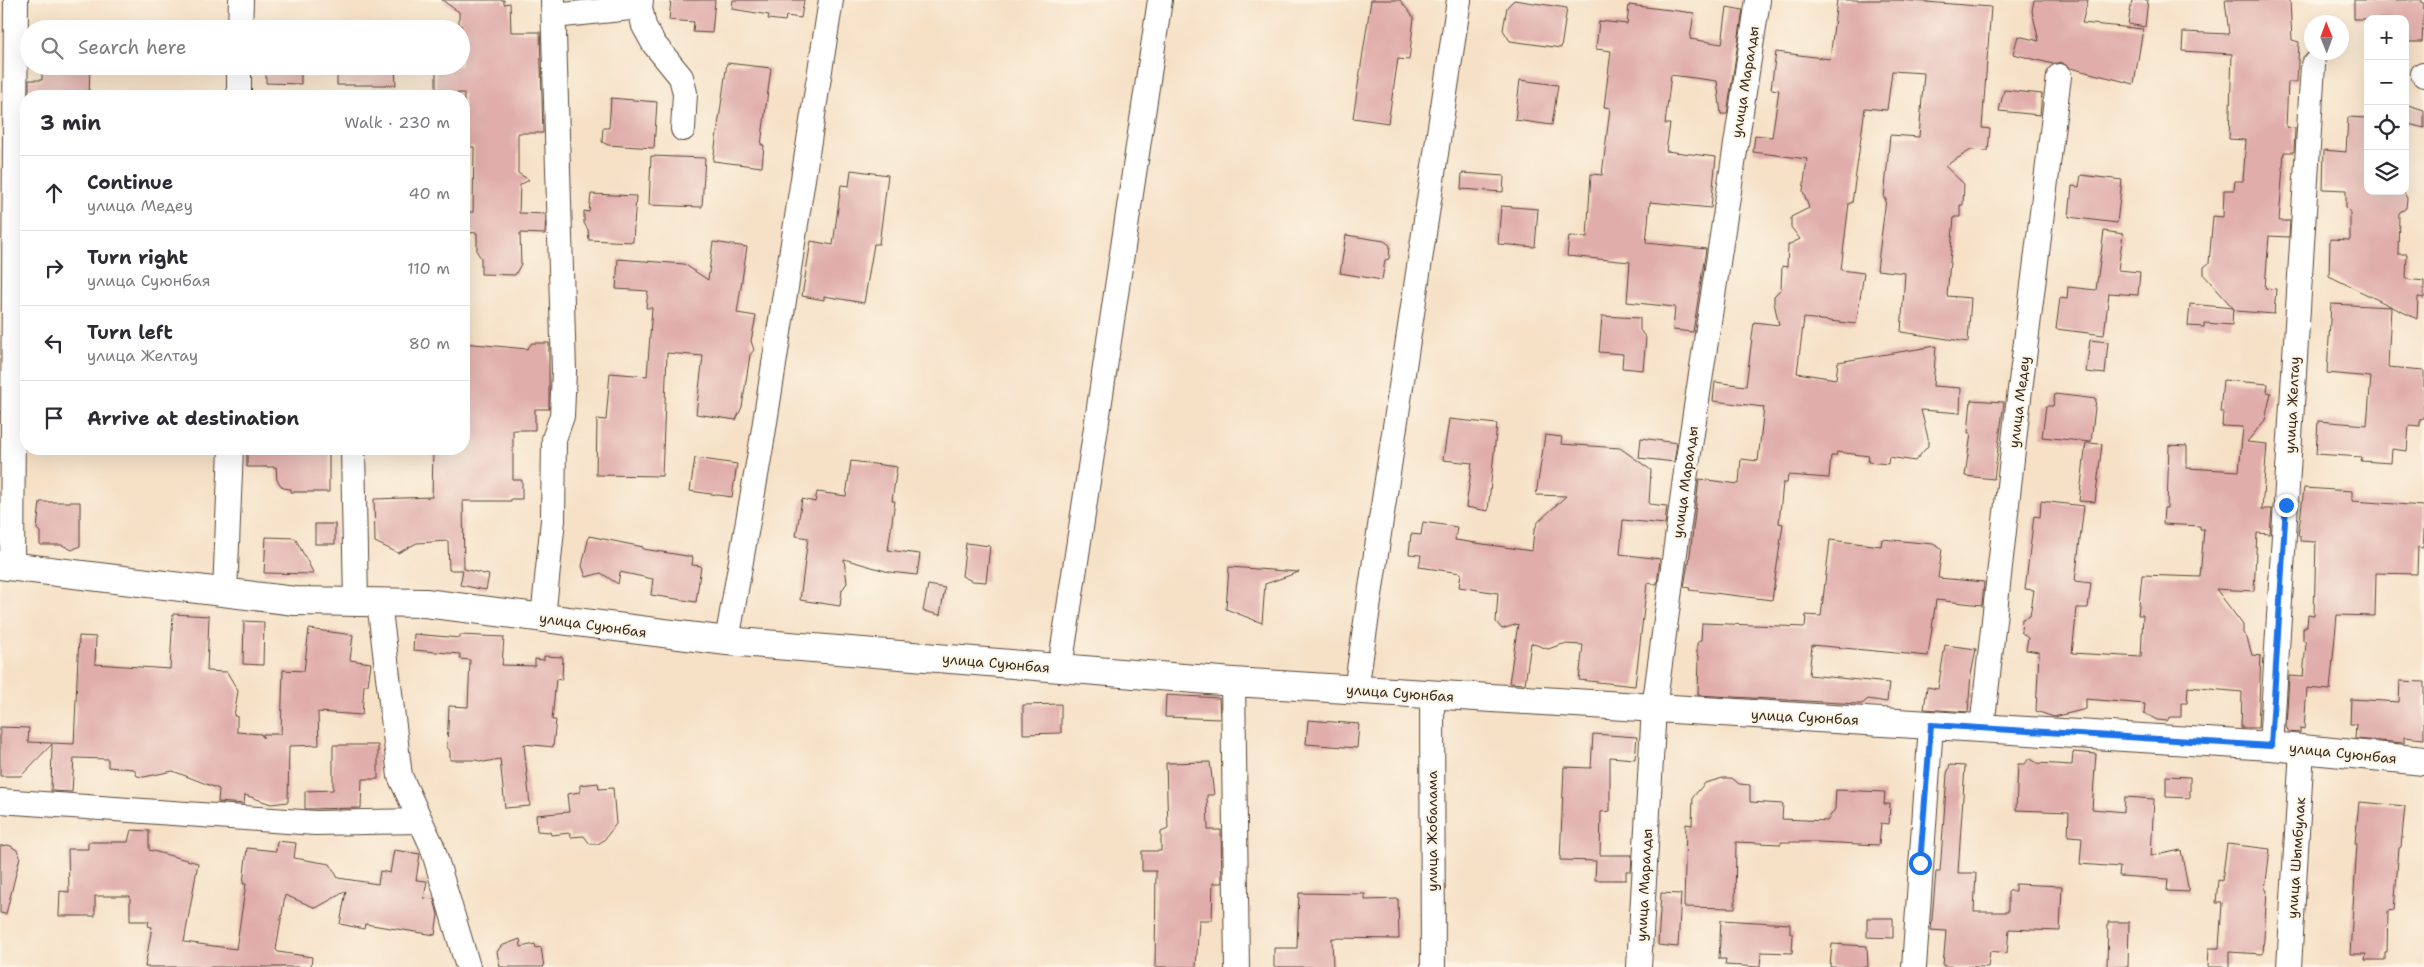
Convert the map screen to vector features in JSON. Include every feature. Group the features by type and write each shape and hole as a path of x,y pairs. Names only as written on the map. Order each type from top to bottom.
{"street":[{"path":"6,566 16,0"},
{"path":"240,20 241,0"},
{"path":"727,641 762,440 831,0"},
{"path":"1060,668 1160,0"},
{"path":"1356,690 1407,354 1419,253 1459,0"},
{"name":"улица Маралды","path":"1639,967 1654,708 1685,479 1758,0"},
{"path":"543,618 553,520 554,439 562,416 564,371 554,8 641,3 644,26 654,44 681,77 685,93 683,129"},
{"name":"улица Желтау","path":"2271,746 2313,65"},
{"path":"239,75 239,90"},
{"name":"улица Медеу","path":"1982,728 2017,414 2059,76"},
{"path":"224,592 231,455"},
{"path":"354,455 367,602 400,776 432,846 468,967"},
{"name":"улица Суюнбая","path":"6,566 295,601 425,603 727,641 1233,682 2271,746 2424,760"},
{"path":"1233,682 1237,967"},
{"name":"улица Жобалама","path":"1432,695 1433,967"},
{"path":"1914,967 1931,725"},
{"name":"улица Шымбулак","path":"2289,967 2302,749"},
{"path":"0,801 315,823 419,820"}],"building":[{"path":"442,0 504,0 504,4 510,3 511,32 540,32 543,133 518,133 518,173 529,180 520,185 519,213 546,214 545,234 520,233 521,264 515,275 481,274 481,258 477,252 477,233 470,232 470,212 473,212 474,147 470,147 470,90 436,90 436,75 470,75 470,20 459,20 459,12"},
{"path":"671,0 715,0 712,33 693,32 694,22 669,20"},
{"path":"733,0 804,0 801,18 786,16 785,21 768,19 769,15 732,9"},
{"path":"1371,0 1400,0 1414,18 1409,60 1398,59 1388,123 1353,118"},
{"path":"1514,0 1567,8 1561,48 1510,41 1503,30 1507,7"},
{"path":"1837,0 1900,0 1991,7 1982,128 1990,129 1988,151 1971,150 1945,166 1964,184 1963,205 1960,205 1960,217 1954,217 1947,296 1971,298 1968,342 1901,332 1905,273 1877,270 1886,199 1884,199 1890,135 1919,137 1924,73 1892,71 1887,110 1865,108 1852,203 1849,203 1841,270 1864,273 1856,324 1804,318 1797,373 1836,379 1838,362 1936,346 1933,386 1961,388 1960,413 1921,410 1928,438 1928,446 1915,461 1889,457 1888,464 1868,462 1869,456 1837,452 1836,456 1831,456 1829,478 1788,475 1787,483 1783,483 1779,523 1783,524 1772,600 1689,590 1690,588 1684,587 1689,563 1699,479 1739,484 1741,459 1758,461 1764,407 1713,401 1715,382 1746,386 1754,322 1779,325 1774,296 1781,289 1782,266 1787,267 1788,245 1800,239 1791,227 1791,217 1809,208 1803,191 1807,159 1753,152 1755,135 1772,137 1779,90 1771,89 1776,52 1830,59"},
{"path":"2034,0 2088,0 2082,23 2143,29 2134,84 2070,68 2061,62 2053,64 2013,54 2018,36 2039,41 2032,11"},
{"path":"2132,0 2148,0 2145,27 2128,24"},
{"path":"2225,0 2290,0 2292,40 2299,42 2297,82 2288,82 2286,127 2295,128 2294,152 2284,152 2279,221 2290,221 2289,237 2269,236 2265,288 2276,289 2274,314 2236,311 2204,275 2204,267 2209,263 2213,216 2223,217 2224,190 2234,190 2235,181 2243,181 2246,140 2229,139 2232,54 2182,51 2183,32 2229,34"},
{"path":"2354,0 2422,0 2422,3 2424,3 2422,42 2409,42 2409,15 2364,15 2364,19 2354,19"},
{"path":"1629,5 1694,13 1690,39 1722,44 1727,7 1743,10 1727,114 1721,114 1717,81 1671,75 1665,124 1670,124 1666,151 1716,157 1711,208 1650,202 1646,243 1706,249 1693,332 1673,330 1675,307 1627,302 1630,262 1567,256 1569,236 1587,237 1591,174 1602,175 1610,108 1604,107 1611,51 1596,49 1599,21 1627,24"},
{"path":"727,63 771,68 761,145 764,145 762,167 713,161"},
{"path":"42,75 90,75 89,90 29,90 29,80 42,80"},
{"path":"266,75 301,75 301,84 266,83"},
{"path":"337,75 395,75 396,85 337,85"},
{"path":"1520,80 1558,85 1552,125 1515,120"},
{"path":"2004,90 2042,94 2040,115 1999,111"},
{"path":"611,98 657,102 654,148 608,145 602,142 603,128 609,128"},
{"path":"2409,105 2424,110 2424,128 2409,124"},
{"path":"2348,117 2364,118 2364,195 2405,195 2407,198 2406,208 2399,213 2398,254 2407,254 2406,279 2424,281 2424,298 2418,297 2417,319 2329,276 2330,239 2350,240 2350,212 2346,208 2346,190 2323,189 2324,150 2346,152"},
{"path":"651,156 705,158 702,207 649,205"},
{"path":"851,170 888,175 879,244 874,244 864,303 824,296 824,300 802,296 811,241 833,245 841,185 849,186"},
{"path":"1462,173 1504,176 1503,192 1461,189"},
{"path":"2081,175 2122,180 2117,223 2069,217 2072,186 2079,187"},
{"path":"591,194 636,196 633,242 589,240 588,230 584,223 584,211 589,212"},
{"path":"1501,206 1538,209 1535,247 1498,244"},
{"path":"2104,231 2123,234 2118,270 2140,272 2138,295 2109,293 2104,335 2056,329 2060,298 2067,299 2068,287 2096,290"},
{"path":"1346,235 1384,241 1390,245 1389,259 1385,260 1382,280 1340,273"},
{"path":"713,242 747,247 737,313 756,316 751,341 754,350 750,355 742,407 736,420 696,414 703,356 667,353 662,476 596,475 597,419 606,420 610,373 647,376 652,308 646,308 648,291 616,289 618,259 684,264 708,280"},
{"path":"2190,304 2233,308 2232,325 2204,323 2204,327 2188,326"},
{"path":"2331,304 2391,307 2388,367 2424,370 2424,418 2420,419 2420,426 2409,425 2407,451 2392,449 2391,463 2361,461 2362,457 2316,454 2318,421 2367,425 2371,377 2327,373"},
{"path":"1602,316 1640,318 1640,330 1646,338 1643,370 1622,368 1623,354 1599,352"},
{"path":"2090,340 2108,342 2105,374 2086,372"},
{"path":"532,343 549,343 549,409 535,409 535,430 513,430 513,480 522,480 522,499 511,499 511,501 463,501 464,569 489,575 486,590 460,585 463,570 449,570 448,541 417,543 398,553 375,542 374,499 432,497 433,455 470,455 470,344 527,349"},
{"path":"2223,380 2268,384 2267,392 2271,393 2265,420 2247,442 2267,444 2262,509 2272,509 2270,534 2257,533 2254,591 2216,589 2243,625 2243,633 2247,638 2252,655 2261,656 2258,728 2241,728 2242,692 2188,687 2187,703 2181,703 2181,717 2170,717 2167,721 2157,720 2144,713 2145,704 2086,699 2086,709 2054,717 2036,711 2039,652 2026,650 2028,638 2021,632 2022,619 2030,616 2034,590 2025,589 2034,516 2040,517 2041,501 2084,506 2075,581 2091,583 2088,608 2077,608 2072,653 2141,657 2143,615 2138,615 2142,575 2200,577 2204,529 2200,529 2200,526 2163,524 2164,508 2167,508 2169,445 2187,446 2187,468 2239,471 2243,427 2222,426 2223,412 2220,412"},
{"path":"2055,394 2096,399 2091,442 2042,437 2046,406 2053,406"},
{"path":"1971,400 2004,402 1994,479 1965,476 1971,433 1968,433"},
{"path":"1449,419 1497,424 1488,511 1466,507 1472,463 1443,460"},
{"path":"1545,435 1562,437 1561,444 1620,448 1651,470 1649,504 1667,506 1665,524 1623,520 1620,554 1660,559 1657,584 1647,583 1635,686 1579,680 1583,645 1563,644 1548,649 1531,643 1525,684 1509,683 1518,624 1502,629 1496,622 1498,593 1459,587 1461,573 1419,567 1421,555 1409,554 1411,534 1421,535 1423,522 1457,527 1455,540 1532,551 1534,531 1538,522 1566,496 1536,495"},
{"path":"1641,438 1677,443 1674,462 1639,458"},
{"path":"2086,443 2102,444 2095,502 2079,501"},
{"path":"247,455 329,455 329,492 291,492 291,489 283,488 277,480 276,467 247,467"},
{"path":"695,458 737,464 732,497 690,491"},
{"path":"851,461 897,467 892,501 895,501 888,550 920,554 917,575 889,572 844,559 847,583 842,590 840,606 800,600 808,538 796,536 802,499 815,502 817,492 846,496"},
{"path":"2304,488 2352,491 2352,501 2424,506 2424,532 2423,548 2418,547 2417,574 2376,573 2375,616 2337,615 2330,690 2307,688 2304,729 2300,728 2300,733 2289,732 2286,727 2289,676 2303,677 2306,643 2303,640 2303,628 2307,626 2308,615 2314,616 2316,542 2300,541 2300,536 2298,536"},
{"path":"40,502 80,502 80,546 72,550 62,545 40,545 40,532 37,529"},
{"path":"315,524 335,524 335,544 315,544"},
{"path":"589,536 643,547 643,549 693,557 692,565 701,566 696,602 651,595 653,579 620,572 618,584 601,573 586,577 582,566"},
{"path":"266,537 295,538 314,574 264,573"},
{"path":"1882,539 1933,544 1942,549 1938,578 1984,582 1982,605 1936,600 1928,656 1812,645 1809,675 1889,683 1887,702 1868,699 1862,704 1858,704 1698,695 1699,656 1697,654 1697,643 1701,640 1702,623 1805,627 1806,615 1821,616 1830,540 1881,546"},
{"path":"966,543 990,546 986,582 972,581 962,576"},
{"path":"1229,567 1299,572 1265,584 1262,623 1226,609"},
{"path":"928,585 945,588 940,615 923,611"},
{"path":"173,614 209,616 207,671 227,672 238,691 234,716 237,716 237,732 261,734 263,738 263,734 281,734 283,670 304,671 309,629 353,635 350,660 371,663 368,685 364,685 362,715 318,712 319,745 289,746 288,802 271,804 245,795 244,804 218,802 219,789 173,771 144,777 137,776 134,769 108,767 108,759 74,758 72,792 51,791 52,744 21,776 0,776 0,727 29,728 28,742 74,744 79,636 96,637 95,664 170,669"},
{"path":"244,621 264,622 263,665 243,664"},
{"path":"414,634 460,638 460,635 504,637 502,665 535,666 535,659 544,660 544,656 563,657 562,680 556,679 552,720 556,720 553,747 524,744 530,806 505,808 500,759 484,762 476,760 450,760 450,751 447,747 449,706 468,707 470,660 460,659 460,654 413,650"},
{"path":"1945,645 1976,649 1971,675 1968,712 1924,709 1927,687 1938,689"},
{"path":"2400,681 2424,682 2424,739 2404,737 2404,743 2355,739 2356,724 2350,724 2351,699 2399,702"},
{"path":"1166,695 1219,698 1220,719 1165,717"},
{"path":"1061,704 1061,733 1023,734 1023,705"},
{"path":"1308,720 1359,724 1357,748 1306,744"},
{"path":"1593,734 1637,737 1635,759 1610,757 1610,811 1601,812 1600,855 1632,855 1631,871 1626,871 1626,880 1595,880 1596,861 1560,860 1564,767 1591,768"},
{"path":"333,745 378,745 378,779 362,779 361,808 305,809 305,791 333,790"},
{"path":"2073,752 2096,754 2092,809 2124,812 2125,797 2154,799 2151,856 2181,850 2189,892 2167,891 2168,879 2119,876 2120,867 2080,864 2082,837 2068,836 2069,812 2016,810 2018,764 2025,764 2029,758 2037,763 2072,765"},
{"path":"1210,762 1214,795 1207,795 1208,830 1221,830 1222,883 1213,883 1212,920 1199,920 1196,967 1155,967 1156,871 1142,871 1142,851 1161,851 1161,832 1168,829 1166,763"},
{"path":"1950,765 1965,766 1958,873 1976,873 1974,912 2008,912 2008,891 2015,891 2015,884 2062,886 2060,931 2009,929 2007,953 1990,951 1988,967 1943,966 1946,931 1931,930 1936,872 1940,872 1947,774"},
{"path":"2166,776 2190,777 2190,798 2166,797"},
{"path":"1723,778 1732,778 1739,784 1750,785 1750,802 1783,804 1782,819 1827,821 1835,809 1836,790 1885,792 1884,804 1890,804 1889,824 1881,823 1879,845 1818,842 1781,842 1781,844 1736,842 1735,908 1684,907 1686,824 1692,825 1693,797 1705,783"},
{"path":"598,783 599,789 613,788 616,824 604,840 598,844 590,844 584,836 571,837 570,833 551,835 550,832 537,831 536,815 569,812 567,794 580,792 580,785"},
{"path":"2359,802 2405,806 2401,847 2399,848 2394,910 2388,911 2387,952 2385,952 2385,960 2365,960 2366,954 2350,954 2357,844 2355,844"},
{"path":"131,830 149,831 149,850 198,863 184,942 236,949 246,884 243,884 247,848 276,851 277,841 296,843 294,858 330,864 338,878 378,884 380,871 390,873 394,850 420,854 416,880 427,881 424,898 434,899 438,915 435,935 365,924 364,929 340,924 346,891 316,908 285,895 276,950 278,952 312,957 311,967 145,967 152,927 148,926 149,921 130,921 130,896 95,896 95,916 59,916 60,891 69,892 68,849 88,849 88,842 128,842"},
{"path":"2227,844 2270,849 2265,890 2267,890 2263,954 2229,952 2229,967 2208,967 2209,948 2219,948 2222,903 2216,903 2218,880 2222,881"},
{"path":"9,845 17,850 20,857 6,914 0,913 0,846"},
{"path":"1299,893 1365,894 1365,900 1398,899 1399,939 1332,938 1333,967 1274,967 1274,948 1297,948"},
{"path":"1661,893 1681,894 1678,947 1658,945"},
{"path":"1867,918 1893,918 1893,938 1867,937"},
{"path":"1721,920 1790,924 1790,934 1793,934 1792,953 1761,952 1760,967 1725,965 1726,959 1719,959"},
{"path":"2108,922 2129,922 2128,967 2107,967"},
{"path":"520,939 521,947 535,944 536,948 541,947 544,967 500,967 497,952 501,946"},
{"path":"1832,944 1867,946 1868,967 1830,967"}],"route":[{"path":"1920,863 1931,725 2271,746 2286,505"}]}
